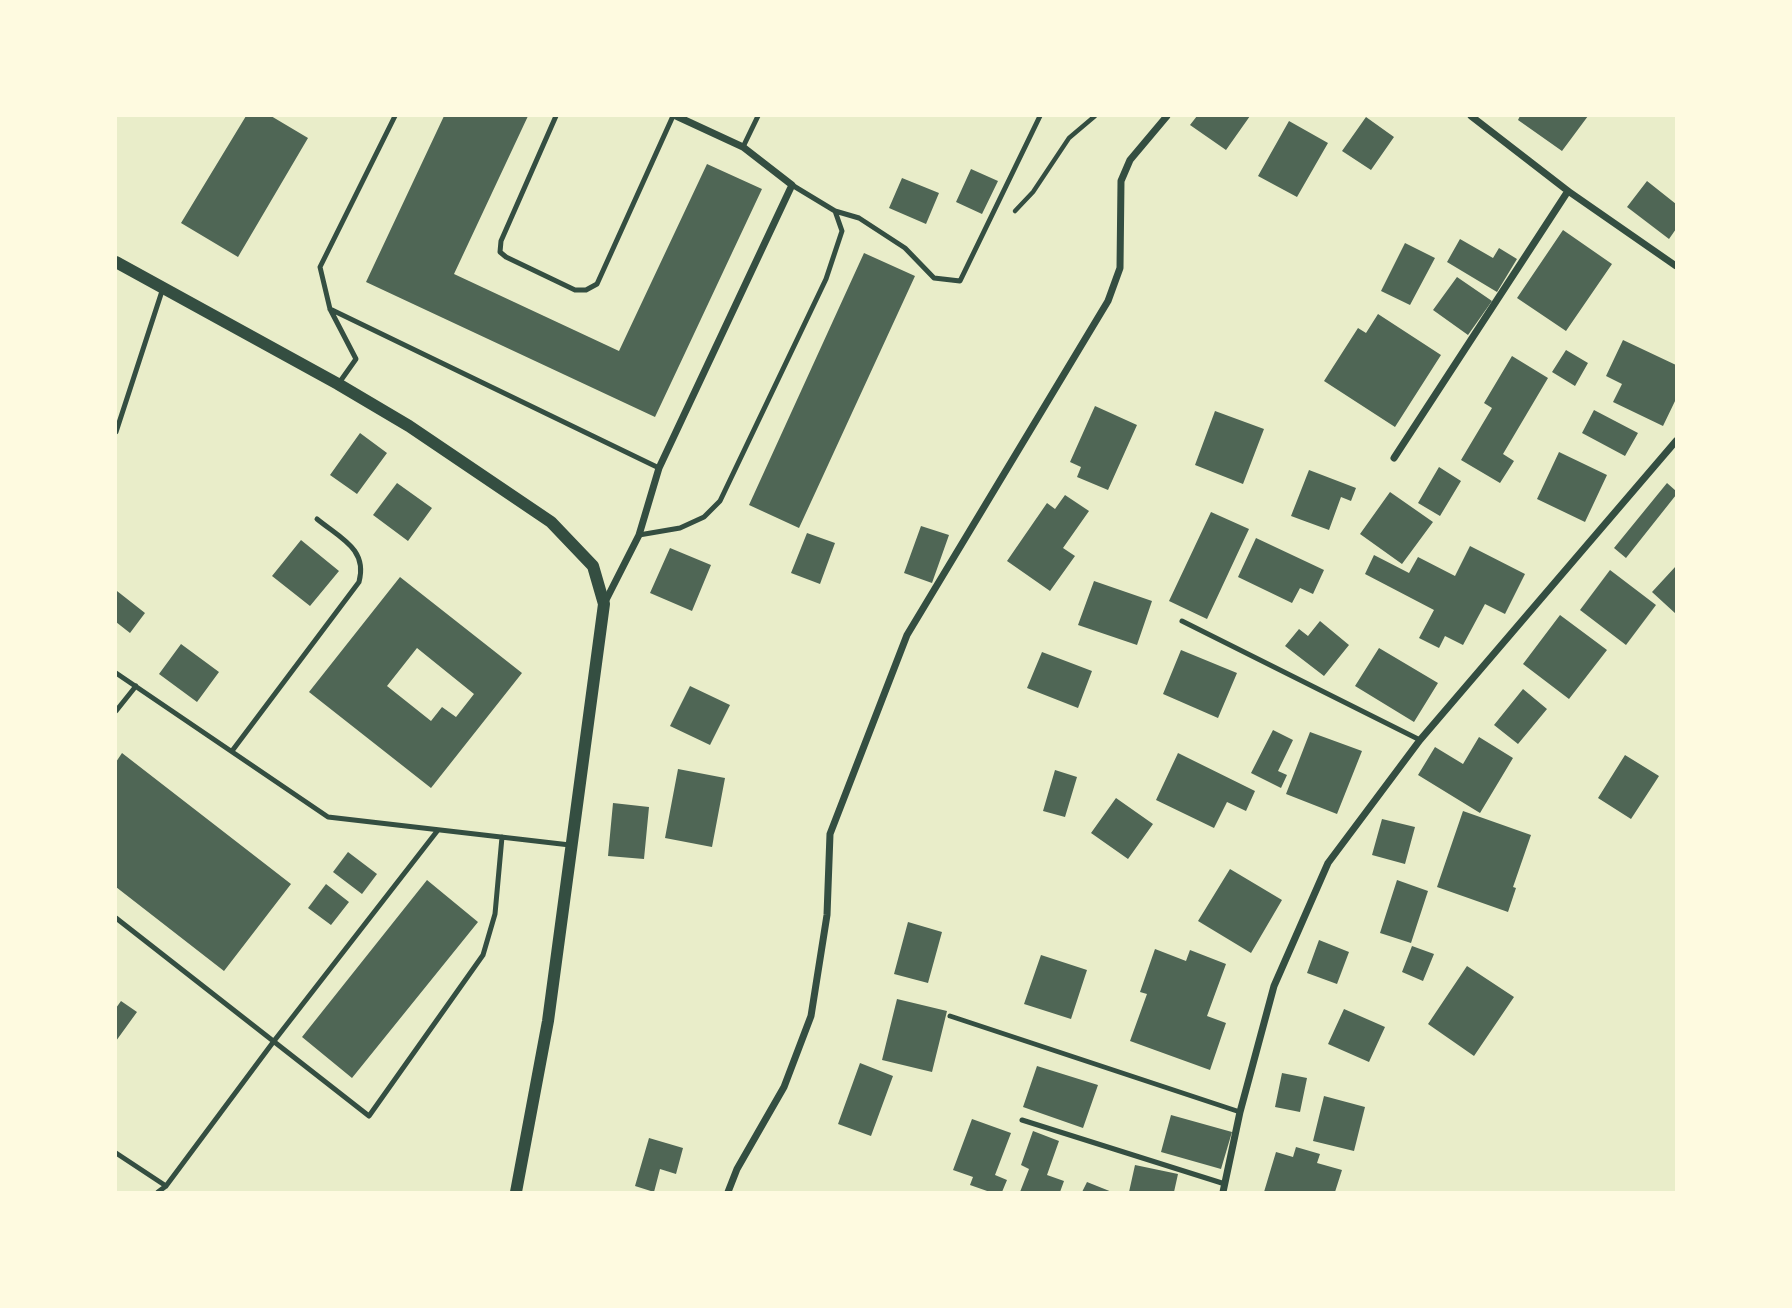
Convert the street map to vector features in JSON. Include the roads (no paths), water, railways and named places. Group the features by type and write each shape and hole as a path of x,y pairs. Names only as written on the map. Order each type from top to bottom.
{"street":[{"path":"516,1192 548,1021 604,604 639,535 659,468 792,185 743,147 675,116"},
{"path":"728,1192 737,1169 784,1087 811,1016 827,915 830,834 907,635 1108,301 1119,268 1121,181 1130,160 1167,116"},
{"path":"1471,116 1568,191 1676,266"},
{"path":"1394,458 1568,191"},
{"path":"116,262 409,426 551,522 593,566 604,604"},
{"path":"1223,1192 1240,1112 1274,986 1328,863 1420,740 1676,441"}],"lane":[{"path":"338,384 356,359 330,309 320,267 395,116"},
{"path":"556,116 501,241 500,251 506,257 575,290 586,290 597,284 675,116"},
{"path":"743,147 758,116"},
{"path":"792,185 835,211 859,218 905,248 934,278 960,281 1040,116"},
{"path":"639,535 680,528 704,517 720,501 826,279 842,231 835,211"},
{"path":"116,432 163,288"},
{"path":"330,309 659,468"},
{"path":"232,751 359,582 363,568 359,554 317,519"},
{"path":"1182,621 1420,740"},
{"path":"116,673 328,817 572,846"},
{"path":"116,711 136,686"},
{"path":"158,1192 166,1186 274,1041 438,830"},
{"path":"116,918 369,1116 484,955 495,914 502,837"},
{"path":"950,1016 1240,1112"},
{"path":"1022,1120 1225,1184"},
{"path":"116,1153 166,1186"}]}
